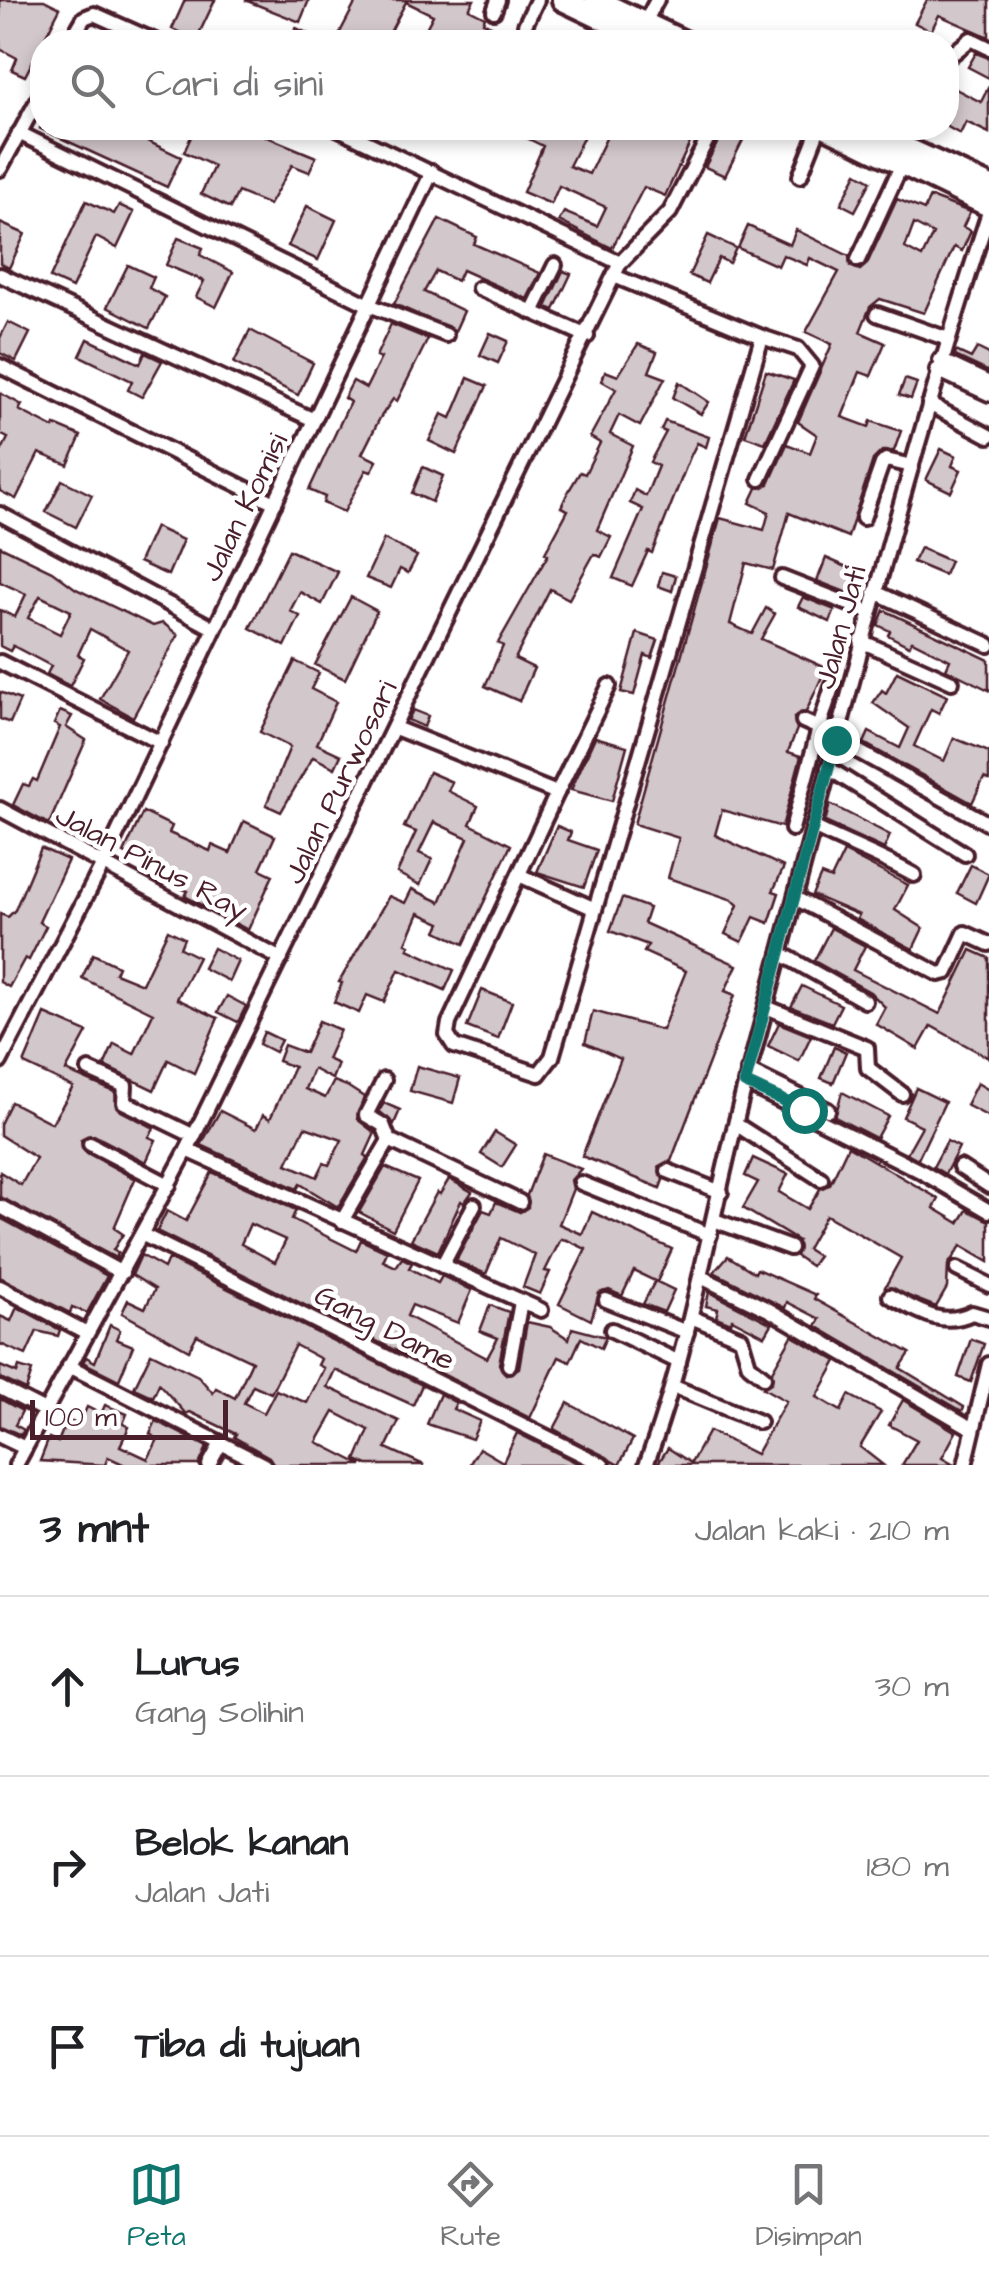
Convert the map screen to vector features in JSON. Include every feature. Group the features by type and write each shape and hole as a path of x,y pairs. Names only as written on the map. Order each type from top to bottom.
{"highway":[{"path":"563,0 625,30"},
{"path":"596,0 629,30"},
{"path":"902,145 989,186"},
{"path":"902,145 989,209"}],"street":[{"path":"524,25 537,0"},
{"path":"638,30 657,0"},
{"path":"77,30 84,18 94,14 130,30"},
{"path":"959,49 971,39 989,48"},
{"path":"0,169 30,113"},
{"path":"19,133 30,138"},
{"path":"33,140 369,304 446,335"},
{"path":"363,140 617,270 762,337 798,349 812,366 760,479"},
{"name":"Jalan Purwosari","path":"16,1465 187,1150 617,270 670,212 707,140"},
{"path":"800,176 815,140"},
{"path":"858,260 902,145"},
{"name":"Jalan Komisi","path":"0,1062 103,864 432,172"},
{"name":"Jalan Jati","path":"646,1465 691,1318 747,1077 861,640 939,365 989,209"},
{"path":"532,312 556,265"},
{"path":"0,275 314,420"},
{"path":"479,288 587,336"},
{"path":"877,314 948,339"},
{"path":"609,686 449,1023 447,1036 454,1046 539,1074 548,1067 762,337"},
{"path":"939,365 989,383"},
{"path":"939,365 989,394"},
{"path":"0,366 275,503"},
{"path":"929,404 989,436"},
{"path":"863,518 882,464 886,460 912,466"},
{"path":"0,514 213,628"},
{"path":"782,578 869,612"},
{"path":"875,592 989,645"},
{"path":"861,640 952,682"},
{"path":"1,665 161,744"},
{"path":"792,830 833,684"},
{"path":"803,721 838,734 989,824"},
{"path":"395,728 557,793"},
{"path":"828,768 964,854"},
{"name":"Jalan Pinus Ray","path":"0,809 282,960"},
{"path":"813,827 840,841 859,844 914,874"},
{"path":"520,875 596,908"},
{"path":"794,898 940,974 948,972 965,933 989,944"},
{"path":"780,953 866,1001"},
{"path":"766,1007 868,1048 868,1068 902,1094"},
{"path":"89,1070 125,1086 124,1102 194,1136"},
{"path":"747,1077 828,1110"},
{"path":"747,1077 989,1211"},
{"path":"384,1080 366,1115 384,1125 390,1140 520,1202"},
{"path":"737,1125 821,1179"},
{"path":"342,1221 384,1143 390,1140"},
{"path":"90,1144 168,1186"},
{"path":"187,1150 541,1310"},
{"path":"960,1166 989,1186"},
{"path":"668,1171 721,1192"},
{"path":"581,1183 710,1235"},
{"path":"442,1266 474,1206"},
{"path":"1,1207 122,1272"},
{"path":"714,1220 790,1248"},
{"name":"Gang Dame","path":"143,1235 603,1465"},
{"path":"957,1269 989,1286"},
{"path":"700,1277 769,1310 972,1428"},
{"path":"0,1287 87,1333"},
{"path":"890,1296 922,1313 952,1322 972,1313 989,1318"},
{"path":"606,1300 687,1332"},
{"path":"509,1366 521,1302"},
{"path":"691,1318 741,1338 749,1364 764,1377"},
{"path":"612,1330 679,1362"},
{"path":"964,1465 989,1364"},
{"path":"69,1366 264,1465"},
{"path":"672,1386 760,1422"},
{"path":"0,1388 45,1411"},
{"path":"0,1436 25,1448"},
{"path":"209,1465 221,1444"}],"building":[{"path":"0,0 44,0 60,8 49,30 30,30 30,66 25,76 12,70 17,58 0,49"},
{"path":"185,0 215,0 201,30 172,29"},
{"path":"245,0 309,0 300,22"},
{"path":"357,0 474,0 469,9 499,30 425,30 433,15 406,2 391,30 341,30"},
{"path":"927,0 989,0 989,37 939,15 932,30 915,23"},
{"path":"976,53 989,58 989,78 968,67"},
{"path":"989,86 989,133 966,122 960,134 959,91 981,102"},
{"path":"65,140 148,140 181,157 167,187"},
{"path":"190,140 275,140 316,157 309,172 292,165 269,205 238,192 230,208 201,194 214,166 184,152"},
{"path":"531,140 582,140 569,166 589,174 605,140 691,140 665,196 644,187 612,248 559,221 564,212 597,226 606,207 559,186 551,204 523,192 543,146"},
{"path":"719,140 743,140 725,176 705,167"},
{"path":"857,173 871,181 855,211 841,204"},
{"path":"930,197 970,212 963,227 971,231 962,251 954,247 924,313 880,299 870,307 860,332 885,343 871,376 860,372 842,417 869,427 871,421 901,431 894,451 882,451 873,460 848,537 789,513 773,570 746,563 730,624 752,634 766,608 775,614 761,639 826,668 806,712 794,718 797,729 788,752 801,756 782,827 722,810 715,835 784,867 773,891 779,893 769,923 754,917 742,942 725,934 738,905 733,900 668,878 679,838 634,824 720,518 764,530 769,512 750,503 757,488 769,484 787,444 810,453 817,435 798,422 832,344 806,332 839,272 810,258 807,265 783,255 778,266 738,248 748,226 790,245 796,230 849,256 850,266 860,270 867,264 897,199 924,210","holes":["914,224 933,234 922,257 905,248"]},
{"path":"86,201 114,214 119,205 134,212 117,248 96,237 72,288 50,278"},
{"path":"307,206 336,220 318,260 288,246"},
{"path":"439,219 477,237 474,244 540,273 527,299 462,270 457,281 436,271 424,292 464,311 455,331 394,304"},
{"path":"0,223 25,234 9,268 0,263"},
{"path":"708,235 736,248 729,263 719,258 707,283 689,275"},
{"path":"178,238 203,248 200,255 233,272 216,307 196,297 204,281 166,265"},
{"path":"128,265 154,277 149,288 165,297 149,328 107,307"},
{"path":"563,271 571,274 554,310 546,307"},
{"path":"8,322 30,333 16,361 0,353 0,338"},
{"path":"391,324 428,339 397,401 393,399 380,418 362,454 377,461 371,472 366,470 344,512 323,503 325,497 309,490 350,402 344,398 353,381 366,388 381,358 376,356"},
{"path":"250,330 313,363 298,395 234,363"},
{"path":"490,333 508,341 498,363 480,355"},
{"path":"88,339 140,364 145,353 162,361 142,397 128,390 132,381 80,356"},
{"path":"638,344 657,352 649,372 665,378 640,426 619,415 610,434 633,446 597,530 611,537 601,557 594,554 569,599 550,589 515,659 534,668 519,701 485,686 503,646 498,643 548,555 545,553 568,510 561,507 568,492 580,472 585,474 600,443 590,437 616,389 602,381 605,371 618,376"},
{"path":"977,348 989,354 989,372 955,356 956,351 971,358"},
{"path":"766,371 794,380 765,443 745,436"},
{"path":"468,378 487,386 456,454 429,441 442,414 451,418"},
{"path":"905,379 917,383 911,399 899,395"},
{"path":"679,382 709,402 701,414 673,398"},
{"path":"0,393 22,405 19,410 54,428 55,425 81,436 68,465 39,453 16,499 0,491 0,454 8,438 0,434"},
{"path":"665,421 709,437 706,447 697,443 652,553 648,551 632,586 613,578 643,509 630,503 635,490 646,496 658,466 650,462 666,432 661,430"},
{"path":"941,449 956,456 952,466 961,470 951,492 926,480"},
{"path":"423,467 443,476 432,502 412,493"},
{"path":"62,480 92,495 76,527 46,512"},
{"path":"155,527 183,540 168,575 139,562"},
{"path":"384,539 417,556 408,573 400,569 391,588 366,578"},
{"path":"0,546 52,571 76,589 153,626 163,623 178,635 133,717 100,699 128,650 90,629 78,655 84,658 70,686 47,674 51,666 13,646 10,651 0,646 0,610 15,617 26,594 0,582","holes":["40,596 71,611 60,634 28,618"]},
{"path":"920,548 950,561 944,575 913,562"},
{"path":"289,550 338,572 322,604 300,592 290,611 300,616 285,646 250,628"},
{"path":"826,558 856,571 850,584 861,589 858,597 817,581"},
{"path":"662,572 676,576 672,591 658,586"},
{"path":"351,597 377,611 345,679 315,665"},
{"path":"803,597 835,610 830,622 798,607"},
{"path":"884,610 989,660 989,690 946,669 950,660 912,641 909,646 888,635 890,631 878,625"},
{"path":"637,633 658,640 652,658 645,655 634,695 621,692"},
{"path":"295,661 319,673 311,689 336,702 317,744 341,755 335,768 313,757 281,812 266,805 290,747 260,732"},
{"path":"897,672 947,696 939,713 931,709 914,746 944,761 954,738 989,752 989,780 984,778 972,803 864,743 869,732 900,748 909,728 873,703 882,690 886,693"},
{"path":"0,692 20,700 10,723 0,719"},
{"path":"413,710 428,716 424,727 408,720"},
{"path":"60,711 72,716 66,727 86,740 49,824 13,805 23,784 29,786 33,779 37,781 60,727 54,724"},
{"path":"595,737 627,746 612,801 571,790"},
{"path":"429,772 452,782 448,791 478,806 470,824 511,845 464,944 437,931 441,923 419,913 406,943 410,945 408,949 454,970 445,990 399,970 384,1002 367,995 359,1013 334,1002 342,983 339,982 389,896 405,903 412,889 440,902 468,838 434,822 419,853 432,859 420,885 397,873 416,832 404,827"},
{"path":"830,804 890,835 884,849 825,822"},
{"path":"143,812 172,826 169,833 210,851 212,845 230,853 244,821 275,836 260,869 273,875 248,930 185,896 188,891 163,881 143,869 145,863 124,853"},
{"path":"557,826 571,832 568,840 597,850 584,887 537,872"},
{"path":"41,848 68,860 39,922 46,926 29,960 25,958 9,987 0,982 0,914 8,917 15,910"},
{"path":"844,852 908,885 895,910 923,928 913,949 857,919 859,915 812,895 821,875 831,879"},
{"path":"971,865 989,874 976,903 957,893"},
{"path":"622,898 649,908 644,923 737,965 725,991 735,995 671,1161 659,1166 663,1180 660,1188 582,1156 621,1059 585,1043 593,1011 662,1030 686,971 644,952 648,945 610,931"},
{"path":"831,928 865,946 853,970 940,1014 971,950 989,958 989,1058 931,1026 918,1049 876,1024 885,1007 870,992 814,961"},
{"path":"168,930 184,938 180,948 198,957 177,999 218,1018 194,1073 168,1060 154,1090 104,1066 114,1044 134,1054 153,1013 82,978 93,954 118,966 115,973 142,984"},
{"path":"213,948 238,961 229,981 203,968"},
{"path":"802,986 841,1005 832,1023 791,1007"},
{"path":"482,990 512,1002 498,1039 467,1027"},
{"path":"227,996 246,1006 238,1022 218,1012"},
{"path":"45,1014 87,1032 66,1071 115,1092 119,1110 154,1128 149,1137 156,1140 146,1162 94,1135 81,1140 85,1152 135,1179 114,1228 123,1234 113,1250 118,1253 116,1258 0,1197 0,1172 21,1185 36,1158 0,1135 0,1124 11,1102 52,1123 73,1087 24,1064"},
{"path":"319,1021 340,1030 327,1059 338,1064 332,1079 313,1069 305,1089 325,1098 334,1081 347,1086 364,1097 357,1119 375,1133 365,1155 368,1157 338,1207 300,1184 297,1189 201,1145 220,1111 256,1129 263,1115 270,1119 294,1067 278,1061 284,1045 305,1053","holes":["305,1127 342,1140 329,1165 324,1163 317,1177 287,1164"]},
{"path":"779,1023 811,1036 799,1061 768,1046"},
{"path":"264,1032 281,1040 275,1052 259,1044"},
{"path":"834,1047 846,1052 833,1083 821,1078"},
{"path":"417,1066 460,1078 453,1103 410,1091"},
{"path":"977,1083 989,1090 989,1117 966,1105"},
{"path":"916,1088 945,1102 918,1159 907,1153 922,1126 903,1117"},
{"path":"842,1092 888,1116 876,1138 835,1117"},
{"path":"384,1103 400,1110 394,1124 379,1111"},
{"path":"495,1132 516,1145 502,1167 481,1154"},
{"path":"947,1141 959,1147 945,1174 933,1167"},
{"path":"848,1146 939,1199 934,1208 959,1223 967,1210 989,1221 989,1262 961,1246 948,1265 947,1288 936,1307 885,1287 901,1258 826,1215 807,1249 818,1256 811,1266 796,1256 798,1241 743,1208 758,1182 745,1176 753,1158 788,1174 779,1192 808,1209 820,1189 830,1184"},
{"path":"543,1154 581,1169 571,1180 573,1189 559,1224 582,1234 592,1212 672,1249 657,1282 674,1290 664,1312 643,1304 655,1281 634,1271 622,1296 609,1290 599,1293 591,1320 559,1304 586,1249 567,1240 561,1239 545,1271 550,1272 540,1294 523,1287 535,1255 501,1238 486,1274 456,1261 483,1210 491,1213 496,1202 520,1212 528,1207 527,1195"},
{"path":"385,1167 418,1181 393,1230 359,1212"},
{"path":"212,1172 296,1210 292,1219 356,1251 361,1240 387,1252 383,1261 396,1267 402,1258 412,1263 409,1268 438,1283 442,1276 472,1290 458,1323 412,1305 407,1316 487,1358 498,1338 480,1331 490,1305 509,1312 499,1364 506,1375 519,1368 527,1322 550,1327 569,1339 572,1328 606,1337 601,1348 581,1338 570,1362 559,1357 530,1418 157,1231 167,1211 186,1221","holes":["250,1224 286,1240 275,1262 241,1244"]},
{"path":"449,1179 472,1192 464,1203 461,1201 438,1252 411,1240 437,1192 440,1194"},
{"path":"0,1218 107,1276 87,1313 72,1307 70,1313 0,1277"},
{"path":"141,1255 164,1268 168,1259 422,1385 413,1405 335,1370 327,1387 399,1421 386,1448 424,1465 368,1465 356,1460 369,1430 334,1412 317,1442 362,1465 274,1465 269,1457 234,1437 236,1434 190,1412 186,1414 159,1384 153,1397 134,1388 151,1353 198,1376 213,1393 216,1388 235,1398 252,1361 197,1335 189,1350 122,1313 128,1300 145,1308 155,1289 132,1275","holes":["295,1345 321,1359 318,1365 324,1368 307,1403 276,1390 264,1413 244,1403 253,1385 271,1393"]},
{"path":"728,1256 755,1273 757,1269 816,1295 814,1299 910,1353 900,1368 964,1407 962,1411 816,1326 820,1319 787,1302 785,1308 714,1272"},
{"path":"709,1292 772,1324 765,1336 732,1319 731,1323 716,1317 718,1309 706,1306"},
{"path":"17,1307 60,1330 58,1336 37,1331 26,1355 0,1344 0,1316 11,1321"},
{"path":"110,1325 120,1330 116,1339 133,1346 119,1380 83,1362 86,1357 95,1362"},
{"path":"792,1336 837,1361 817,1397 841,1411 849,1395 881,1412 860,1447 883,1465 657,1465 668,1448 691,1463 709,1431 756,1454 786,1401 763,1388 772,1382 772,1371"},
{"path":"971,1339 984,1344 971,1382 958,1377"},
{"path":"0,1366 17,1373 19,1367 32,1371 26,1390 0,1378"},
{"path":"440,1394 456,1403 453,1409 480,1421 472,1439 427,1424"},
{"path":"0,1399 22,1411 15,1425 24,1430 21,1435 0,1426"},
{"path":"903,1400 956,1432 942,1458 954,1465 902,1465 917,1440 889,1425"},
{"path":"568,1403 633,1439 619,1465 554,1429"},
{"path":"105,1405 127,1414 123,1424 129,1427 120,1446 148,1459 158,1439 150,1434 156,1421 207,1447 199,1465 125,1465 108,1457 105,1465 40,1461 49,1438 58,1442 67,1420 79,1425 87,1407 101,1414"},
{"path":"517,1433 581,1465 469,1465 479,1448 503,1462"}],"route":[{"path":"804,1110 745,1083 836,740"}]}
